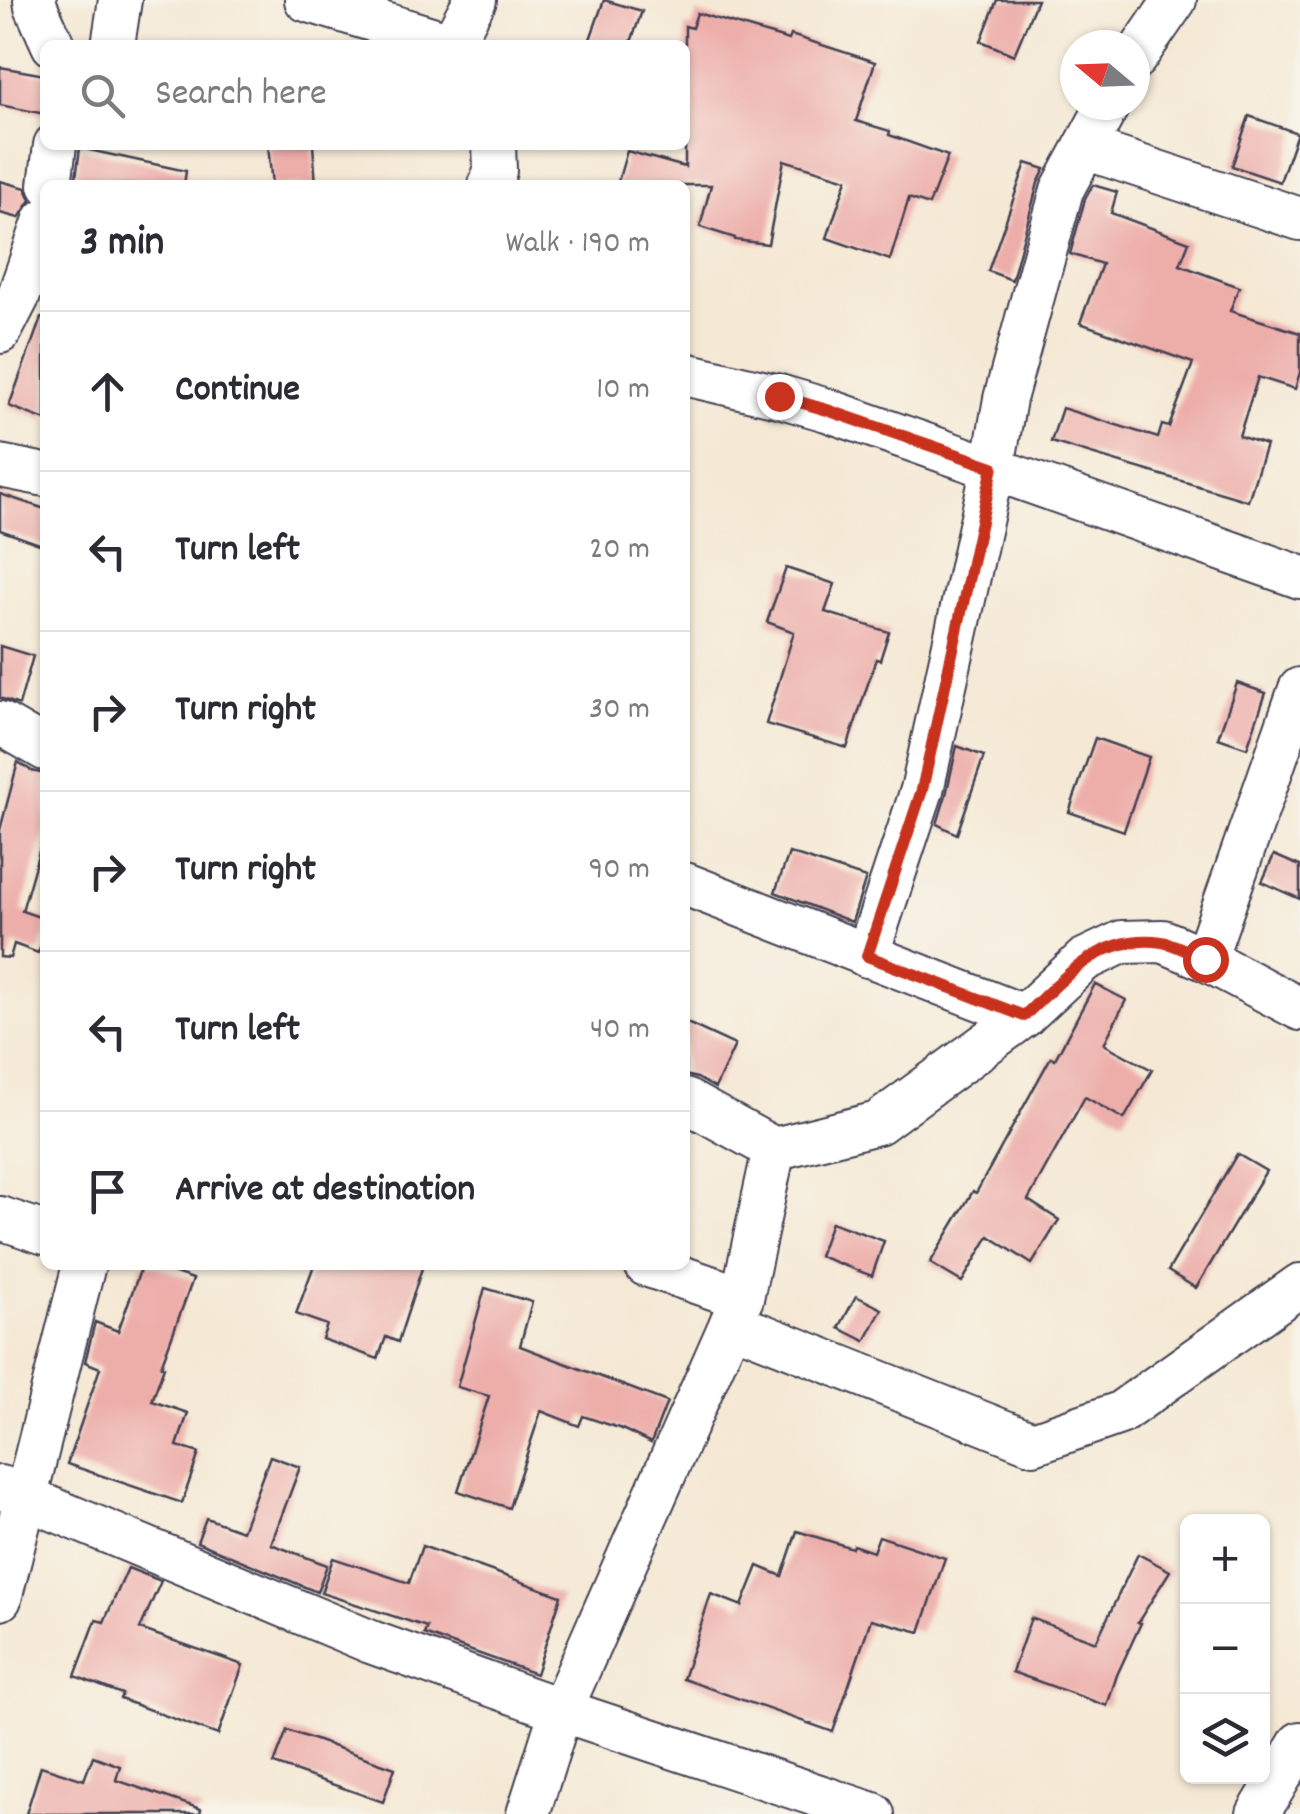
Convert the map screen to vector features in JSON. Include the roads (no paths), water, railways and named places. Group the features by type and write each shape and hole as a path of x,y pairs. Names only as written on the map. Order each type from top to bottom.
{"street":[{"path":"36,0 51,40"},
{"path":"114,40 120,0"},
{"path":"306,0 435,40"},
{"path":"454,40 475,0"},
{"path":"1150,37 1176,0"},
{"path":"867,956 922,790 1005,399 1062,190 1100,120"},
{"path":"1085,148 1300,219"},
{"path":"51,180 54,150"},
{"path":"492,180 494,150"},
{"path":"0,332 19,295 40,237"},
{"path":"690,375 827,410 1300,577"},
{"path":"0,466 40,474"},
{"path":"1205,959 1300,689"},
{"path":"0,723 40,747"},
{"path":"690,886 1024,1016"},
{"path":"690,1103 774,1149 878,1123 1024,1016 1084,960 1122,942 1163,942 1205,959 1300,1009"},
{"path":"528,1814 562,1710 736,1311 774,1149"},
{"path":"0,1218 40,1231"},
{"path":"0,1600 13,1492 82,1270"},
{"path":"656,1270 736,1311 1034,1443 1120,1412 1300,1285"},
{"path":"13,1492 372,1642 874,1814"},
{"path":"1258,1814 1300,1744"}]}
